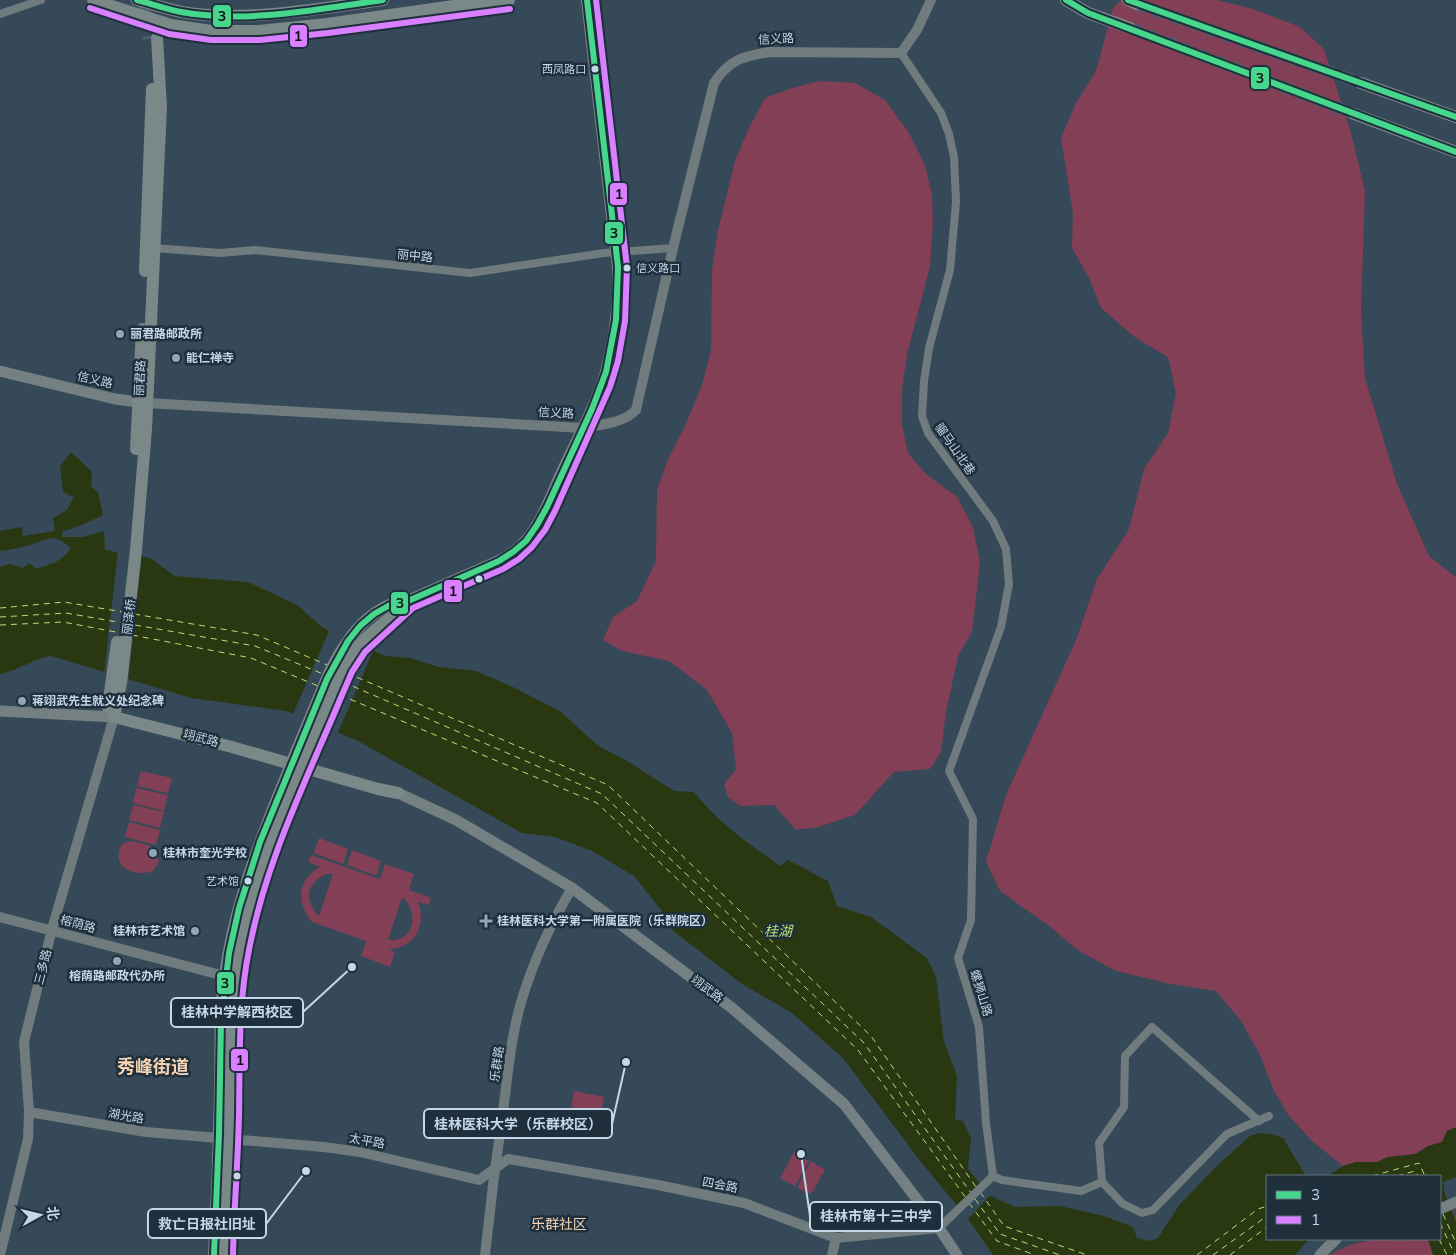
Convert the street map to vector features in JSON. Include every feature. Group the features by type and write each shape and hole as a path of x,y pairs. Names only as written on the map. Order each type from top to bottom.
{"main road":[{"path":"93,0 171,25 211,30 249,31 327,24 509,0"},
{"path":"137,0 181,12 236,16 296,11 383,0"},
{"path":"224,1255 225,1138 222,1008 230,977 244,890 308,738 339,655 363,632 380,624 400,610 408,601 499,561 512,554 525,542 547,506 605,375 613,339 620,289 587,0"},
{"path":"1066,0 1088,13 1130,28"},
{"name":"丽君路","path":"133,550 154,248 161,107 153,39 143,403"},
{"path":"1361,83 1456,117"},
{"path":"1354,114 1456,152"},
{"name":"信义路","path":"0,371 115,399 143,403"},
{"name":"丽泽桥","path":"116,683 133,550"},
{"name":"三多路","path":"111,713 116,683"},
{"name":"翊武路","path":"0,711 111,713 234,741 297,763 380,784 456,820 572,888 732,1008 844,1104 939,1228 957,1255"},
{"path":"214,1255 225,1138"},
{"path":"1441,1209 1456,1202"},
{"path":"1320,1255 1335,1240"}],"street":[{"path":"0,14 41,0"},
{"path":"901,53 917,30 932,0"},
{"name":"信义路","path":"143,403 583,428 616,422 629,417 636,410 673,248 714,83 722,70 735,60 751,54 769,52 901,53"},
{"name":"骝马山北巷","path":"901,53 941,113 949,134 954,157 956,202 950,270 929,348 924,381 922,416 928,433 993,521 1006,549 1009,584 1001,627 948,772 972,819"},
{"name":"丽中路","path":"154,248 220,253 255,250 470,273 617,251 673,248"},
{"name":"三多路","path":"0,1255 28,1139 29,1112 24,1042 52,930 111,713"},
{"name":"螺狮山路","path":"972,819 971,920 958,958 979,1027 986,1123 993,1176"},
{"name":"乐群路","path":"485,1255 494,1169 511,1049 522,1000 538,954 556,914 572,888"},
{"name":"榕荫路","path":"0,917 230,977"},
{"path":"1259,1121 1152,1027 1125,1056 1124,1107 1099,1143 1102,1182 1123,1204 1142,1213 1154,1210 1227,1134 1259,1121 1268,1116"},
{"name":"湖光路","path":"29,1112 146,1132 225,1138"},
{"name":"太平路","path":"225,1138 360,1152 478,1180 494,1169"},
{"name":"四会路","path":"494,1169 508,1159 658,1185 744,1203 836,1238 939,1228"},
{"path":"939,1228 993,1176 1002,1180 1081,1191 1102,1182"},
{"path":"832,1255 836,1238"}],"shaded area":[{"path":"1121,0 1217,0 1253,9 1300,27 1324,49 1351,133 1365,191 1361,311 1365,378 1397,484 1429,556 1456,577 1456,1128 1447,1131 1442,1142 1428,1146 1415,1154 1388,1157 1377,1162 1356,1162 1343,1166 1313,1142 1289,1116 1274,1091 1260,1055 1241,1021 1216,991 1171,984 1116,971 1079,951 1049,926 1000,891 986,862 1006,795 1076,640 1097,579 1129,529 1144,469 1168,433 1176,393 1168,357 1137,339 1101,308 1089,278 1072,248 1073,213 1061,138 1076,103 1096,71 1113,8"},
{"path":"820,81 855,83 885,100 909,133 925,165 932,195 933,224 930,266 907,355 902,389 902,424 908,453 926,474 957,497 973,527 980,563 972,632 958,656 946,712 941,752 930,769 894,772 855,815 818,827 796,830 774,805 741,806 728,797 724,784 736,769 732,733 707,690 669,661 622,651 603,640 613,617 637,601 656,561 657,490 668,459 685,426 702,385 711,350 712,270 718,230 735,161 749,128 765,98 792,88"},
{"path":"141,771 172,778 168,793 137,786"},
{"path":"136,788 168,795 164,811 133,803"},
{"path":"133,805 164,812 160,828 129,820"},
{"path":"129,822 160,830 156,845 125,837"},
{"path":"319,838 348,849 343,864 314,853"},
{"path":"132,841 153,848 159,862 152,872 134,872 125,868 120,862 119,850 121,846"},
{"path":"352,850 381,861 376,876 347,865"},
{"path":"311,855 388,882 380,879 385,864 414,874 409,890 431,898 429,905 418,902 421,919 417,934 406,944 398,948 389,949 395,952 390,967 361,956 366,941 312,922 303,907 301,892 307,878 320,867 308,862","holes":["326,874 333,874 319,916 311,904 309,892 314,882","402,897 411,911 412,926 403,937 397,940 388,940"]},
{"path":"574,1091 604,1097 601,1113 571,1107"},
{"path":"794,1152 809,1161 795,1186 780,1178"},
{"path":"811,1161 825,1170 811,1194 797,1188"},
{"path":"1444,1191 1456,1218 1456,1255 1329,1255 1352,1244 1373,1240 1441,1240"}],"water":[{"name":"桂湖","path":"71,452 92,472 91,487 98,492 103,515 62,532 63,537 83,537 104,531 105,550 150,558 175,576 248,582 297,605 323,628 385,656 410,658 439,667 476,671 515,688 560,711 597,745 629,762 674,791 694,792 723,823 780,866 788,860 828,881 837,906 871,917 927,958 936,977 944,1042 957,1076 955,1119 963,1121 971,1138 968,1169 989,1195 1015,1207 1060,1206 1104,1216 1133,1227 1137,1238 1149,1241 1158,1238 1180,1204 1221,1162 1250,1136 1260,1133 1271,1134 1283,1138 1305,1175 1266,1175 1266,1240 1308,1240 1295,1255 993,1255 969,1220 921,1162 843,1058 792,1013 742,984 672,930 662,911 634,876 592,851 555,837 522,833 358,741 286,711 191,698 51,656 0,674 0,567 9,564 23,568 29,563 36,569 60,559 71,548 60,540 51,538 27,546 2,551 0,550 0,531 22,527 23,536 55,531 53,518 67,510 74,497 63,492 60,467"},
{"path":"1456,1128 1456,1177 1443,1182 1444,1191 1456,1221 1456,1255 1433,1255 1428,1240 1441,1240 1441,1175 1329,1175 1343,1166 1356,1162 1377,1162 1388,1157 1416,1154 1428,1146 1442,1142 1447,1131"}],"pier":[{"path":"118,550 142,554 128,683 104,675"},
{"path":"330,629 374,649 337,735 292,716"},
{"path":"983,1184 991,1194 966,1221 956,1209"}],"ferry route":[{"path":"0,608 64,602 123,612"},
{"path":"0,617 66,613 123,623"},
{"path":"134,614 257,635 327,665"},
{"path":"0,625 63,622 121,633"},
{"path":"135,625 255,646 323,674"},
{"path":"132,635 251,658 318,686"},
{"path":"347,673 608,785 871,1036 976,1187"},
{"path":"343,682 602,794 864,1043 971,1193"},
{"path":"340,695 597,803 858,1050 966,1198"},
{"path":"1376,1175 1419,1163 1425,1175"},
{"path":"1401,1175 1415,1171 1417,1175"},
{"path":"980,1192 1004,1226 1087,1255"},
{"path":"975,1199 1000,1234 1060,1255"},
{"path":"969,1203 997,1241 1035,1255"},
{"path":"1197,1255 1258,1209 1266,1206"},
{"path":"1443,1214 1456,1243"},
{"path":"1213,1255 1266,1217"},
{"path":"1441,1225 1455,1255"},
{"path":"1230,1255 1266,1228"},
{"path":"1440,1240 1447,1255"}],"tunnel":[{"path":"144,0 149,39"},
{"path":"1137,4 1361,83"},
{"path":"1130,28 1354,114"}],"transit line":[{"name":"3","path":"137,0 181,12 232,16 282,14 383,0"},
{"name":"3","path":"214,1255 221,1019 229,953 239,908 260,842 327,679 348,641 360,626 374,614 390,605 408,601 499,561 526,541 547,507 592,409 606,372 616,320 618,267 587,0"},
{"name":"1","path":"233,1255 241,1011 245,970 256,917 277,852 342,695 352,672 365,652 413,608 503,569 519,559 532,547 545,530 555,511 610,387 618,361 625,321 627,267 596,0"},
{"name":"3","path":"1066,0 1088,13 1456,152"},
{"name":"3","path":"1128,0 1456,117"},
{"name":"1","path":"90,8 169,34 211,40 260,40 328,33 510,9"}],"place":[{"name":"西凤路口","path":"595,69"},
{"name":"信义路口","path":"627,268"},
{"name":"丽君路邮政所","path":"120,334"},
{"name":"能仁禅寺","path":"176,358"},
{"name":"蒋翊武先生就义处纪念碑","path":"22,701"},
{"name":"桂林市奎光学校","path":"153,853"},
{"name":"艺术馆","path":"248,881"},
{"name":"桂林医科大学第一附属医院（乐群院区）","path":"486,921"},
{"name":"桂林市艺术馆","path":"195,931"},
{"name":"榕荫路邮政代办所","path":"117,961"},
{"name":"桂林中学解西校区","path":"352,967"},
{"name":"桂林医科大学（乐群校区）","path":"626,1062"},
{"name":"桂林市第十三中学","path":"801,1154"},
{"name":"救亡日报社旧址","path":"306,1171"}],"district":[{"name":"秀峰街道","path":"153,1067"},
{"name":"乐群社区","path":"559,1224"}]}
